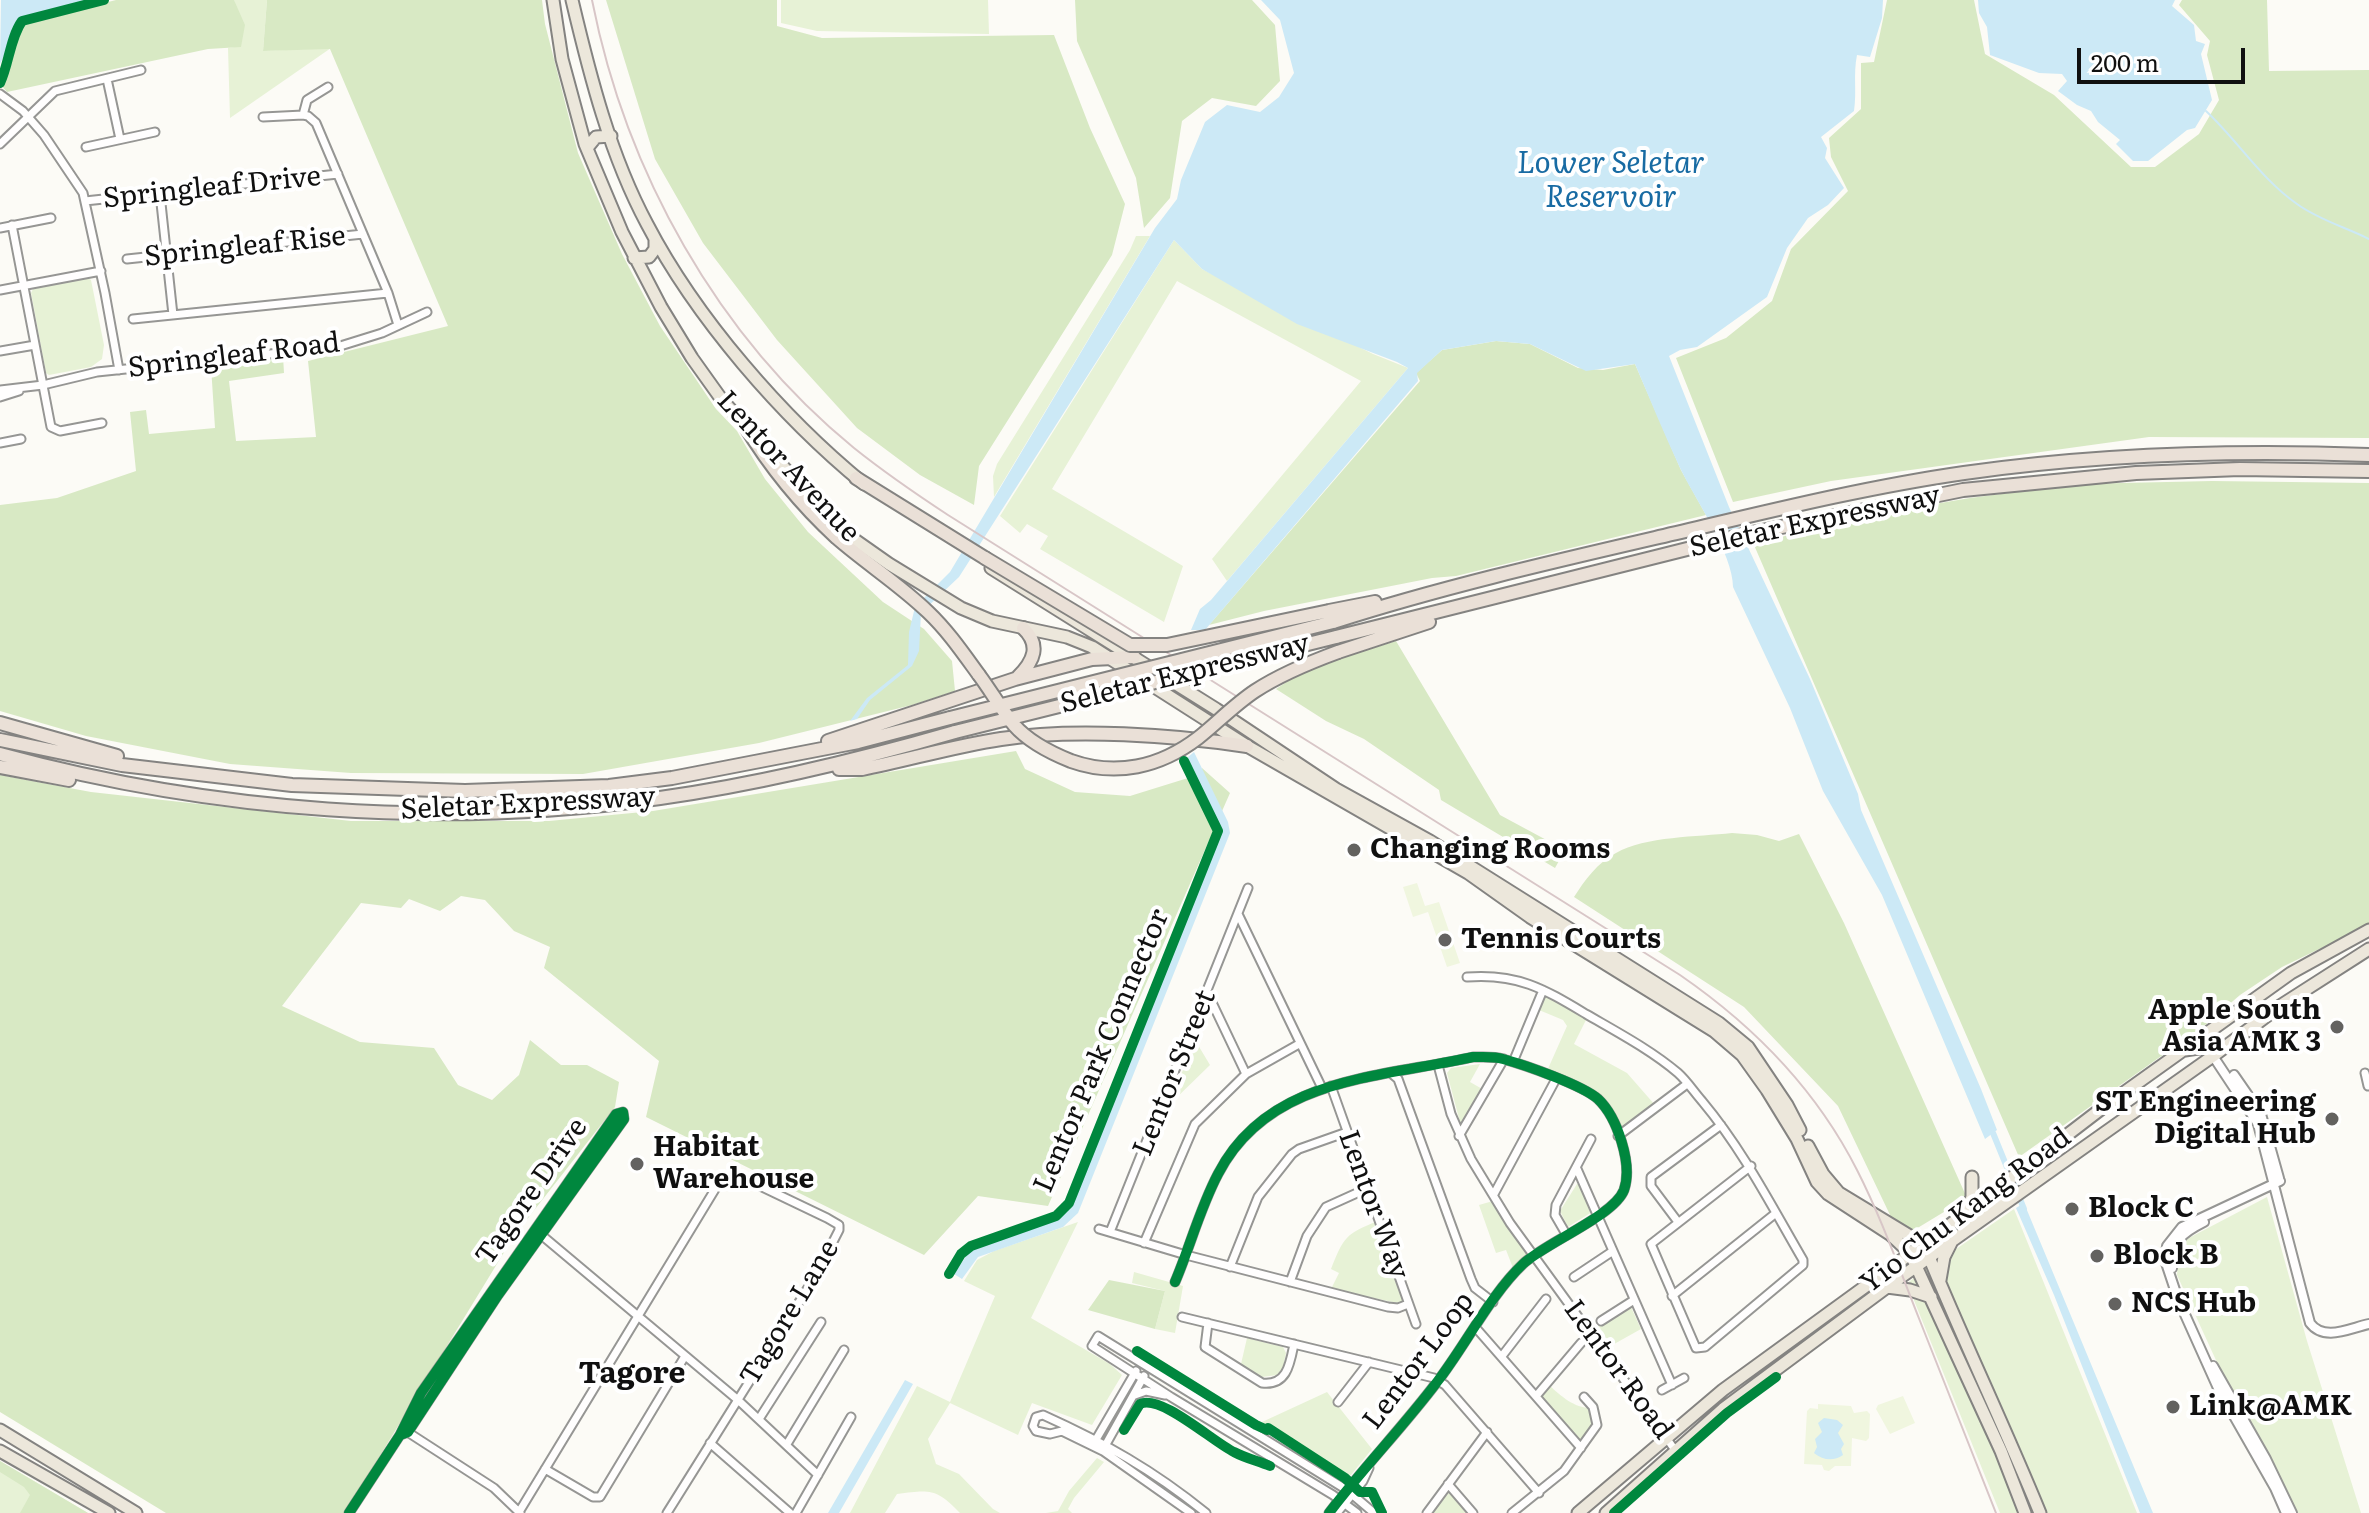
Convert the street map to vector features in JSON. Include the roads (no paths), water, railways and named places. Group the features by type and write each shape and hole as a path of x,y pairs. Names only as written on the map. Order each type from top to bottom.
{"highway":[{"path":"744,424 791,492 836,536 939,623 1015,725 1040,745 1079,764 1121,769 1157,761 1197,738 1252,693 1279,676 1338,652 1438,619 1453,608"},
{"name":"Seletar Expressway","path":"0,740 122,765 292,785 465,791 609,786 672,778 816,751 1409,597 1709,525 1950,476 2137,456 2240,453 2369,455"},
{"name":"Seletar Expressway","path":"0,754 96,778 203,796 319,810 462,813 590,806 661,798 829,767 955,732 1747,534 1935,495 2136,473 2240,469 2369,471"},
{"path":"856,478 958,544 1130,645 1167,645 1331,617"},
{"path":"1015,679 1031,661 1035,650 1032,639 1023,628"},
{"path":"816,751 832,740 1015,679 1092,659 1134,657"},
{"path":"0,723 162,769"},
{"path":"829,767 862,769 958,746 1052,734 1212,741 1247,746"},
{"path":"0,767 80,782 96,778"}],"main road":[{"name":"Lentor Avenue","path":"553,0 568,82 587,148 634,258 681,342 722,400 852,538 926,589 974,614 1077,641 1212,714 1430,841 1719,1023 1748,1047 1764,1068 1832,1186 1897,1233 1910,1253 2001,1451 2025,1513"},
{"name":"Lentor Avenue","path":"572,0 584,52 611,136 655,240 704,315 731,349 856,478"},
{"path":"587,148 596,137 611,136"},
{"path":"634,258 649,257 655,249 655,240"},
{"name":"Lentor Avenue","path":"958,544 980,561 1134,657 1212,714 1247,746 1450,862 1530,917 1714,1031 1742,1055 1767,1090 1797,1139 1817,1182 1828,1194 1923,1244"},
{"name":"Yio Chu Kang Road","path":"1578,1513 1723,1390 1947,1227 2180,1051 2291,973 2369,930"},
{"name":"Yio Chu Kang Road","path":"1606,1513 1723,1409 1887,1287 2214,1052 2369,949"},
{"path":"2180,1051 2214,1052 2215,1027"},
{"path":"1967,1211 1972,1197 1972,1177"},
{"path":"1884,1273 1895,1252 1897,1233 1947,1227"},
{"path":"1940,1285 1944,1257 1951,1243"},
{"path":"1923,1244 2040,1513"},
{"path":"1887,1287 1931,1297"},
{"path":"0,1430 136,1513"},
{"path":"0,1451 109,1513"}],"street":[{"path":"0,144 55,91 141,70"},
{"path":"107,79 120,139"},
{"path":"303,115 307,100 328,87"},
{"path":"0,94 28,116 74,177 85,201 119,370"},
{"path":"263,117 303,115 316,123 388,293 398,325"},
{"path":"86,147 155,132"},
{"name":"Springleaf Drive","path":"85,201 338,174"},
{"path":"160,194 173,315"},
{"path":"0,228 51,218"},
{"path":"12,225 40,386 51,427 56,431 102,423"},
{"name":"Springleaf Rise","path":"127,259 363,234"},
{"path":"0,290 101,271"},
{"path":"133,319 388,293"},
{"name":"Springleaf Road","path":"0,397 119,370 337,347 427,312"},
{"path":"0,351 35,345"},
{"name":"Springleaf Road","path":"0,390 40,386"},
{"path":"0,443 21,439"},
{"name":"Lentor Street","path":"1110,1232 1248,888"},
{"path":"1238,913 1299,1044 1327,1087"},
{"path":"1467,977 1503,976 1543,990 1636,1043 1679,1074 1751,1166 1803,1260 1801,1269 1700,1349 1694,1346 1651,1244 1751,1166"},
{"path":"1513,1062 1543,990"},
{"path":"1207,992 1246,1074"},
{"path":"1144,1243 1195,1124 1246,1074 1299,1044"},
{"path":"2214,1052 2258,1124 2278,1184 2313,1328 2330,1333 2369,1321"},
{"name":"Lentor Loop","path":"1175,1282 1219,1173 1240,1140 1265,1116 1296,1098 1327,1087 1473,1057 1513,1062 1584,1089 1605,1107 1625,1162 1625,1186 1616,1202 1537,1254 1506,1284 1438,1380 1341,1501"},
{"path":"1459,1136 1504,1059"},
{"name":"Lentor Road","path":"1438,1065 1459,1136 1471,1159 1509,1218 1675,1450"},
{"path":"2365,1073 2368,1086"},
{"path":"1397,1075 1471,1279 1475,1288 1493,1302"},
{"path":"1494,1194 1556,1079"},
{"path":"1618,1136 1687,1084"},
{"name":"Lentor Way","path":"1327,1087 1347,1132 1416,1324"},
{"name":"Tagore Drive","path":"349,1513 403,1432 421,1393 624,1119 623,1112 616,1114 538,1232"},
{"path":"1678,1222 1651,1186 1651,1177 1721,1125"},
{"path":"1230,1267 1256,1200 1292,1154 1347,1132"},
{"path":"1566,1234 1555,1212 1591,1139"},
{"path":"1577,1169 1672,1385"},
{"name":"Tagore Lane","path":"639,1316 717,1186 728,1174 733,1173 839,1225 837,1237 816,1275 710,1443 672,1511"},
{"path":"2278,1184 2182,1227 2173,1236 2165,1254 2178,1299 2218,1388 2286,1513"},
{"path":"2278,1184 2187,1231 2173,1249 2171,1259 2179,1290 2196,1331 2292,1513"},
{"path":"1290,1282 1307,1236 1326,1207 1368,1188"},
{"path":"1672,1296 1776,1213"},
{"path":"1099,1229 1230,1267 1388,1307 1398,1308 1408,1304"},
{"name":"Tagore Lane","path":"538,1232 738,1400 818,1475"},
{"path":"1574,1277 1613,1251"},
{"path":"1502,1356 1546,1299"},
{"path":"1601,1321 1634,1300"},
{"path":"403,1432 494,1488 519,1512 639,1316"},
{"path":"1182,1317 1438,1380 1539,1493"},
{"name":"Tagore Lane","path":"759,1419 821,1322"},
{"path":"1208,1323 1205,1347 1262,1383 1279,1381 1286,1375 1294,1344"},
{"path":"1476,1328 1581,1448"},
{"path":"1357,1513 1092,1346 1098,1336 1335,1483 1369,1508"},
{"path":"1537,1395 1581,1343"},
{"path":"787,1444 844,1350"},
{"path":"545,1469 593,1497 600,1497 685,1356"},
{"path":"1338,1402 1369,1362"},
{"path":"1094,1442 1145,1365"},
{"path":"1104,1447 1132,1397 1139,1375"},
{"path":"1662,1390 1684,1378"},
{"path":"1132,1397 1140,1391 1171,1397"},
{"path":"1512,1513 1564,1471 1598,1422 1593,1407 1584,1397"},
{"path":"1094,1442 1062,1431 1050,1434 1036,1431 1033,1426 1036,1417 1043,1415 1149,1470 1206,1513"},
{"path":"796,1513 851,1417"},
{"path":"1427,1513 1487,1432"},
{"path":"710,1443 790,1513"},
{"path":"1104,1447 1191,1513"},
{"path":"1448,1484 1473,1513"},
{"path":"1329,1513 1341,1501"},
{"path":"1337,1513 1341,1501"}],"water":[{"path":"1,0 91,0 21,20 0,64"},
{"name":"Lower Seletar Reservoir","path":"1261,0 1883,0 1882,18 1870,57 1857,55 1854,111 1821,137 1827,148 1825,158 1844,188 1828,205 1808,218 1787,248 1767,297 1697,347 1669,356 1729,507 1810,679 1858,794 1861,810 1981,1089 1997,1130 1985,1139 1882,895 1823,791 1790,708 1733,587 1720,543 1680,468 1635,364 1586,371 1530,344 1496,341 1442,350 1417,373 1418,381 1205,630 1191,630 1200,609 1211,600 1408,368 1297,324 1202,269 1174,240 959,577 921,613 919,651 912,666 870,700 857,719 850,721 867,698 908,665 909,632 915,607 950,572 1155,228 1177,199 1181,180 1205,122 1227,105 1260,112 1279,97 1294,73 1280,20"},
{"path":"1978,0 2175,0 2172,6 2194,25 2196,41 2205,44 2201,54 2212,100 2195,128 2187,130 2148,161 2133,161 2116,144 2120,140 2098,122 2091,111 2058,91 2067,81 2062,74 2039,73 1990,55 1987,27 1979,13"},
{"path":"1194,752 1228,822 1230,833 1078,1213 1063,1227 978,1257 962,1279 954,1274 971,1249 1060,1217 1071,1207 1220,833 1189,764 1188,757"},
{"path":"2024,1203 2153,1513 2140,1513 2054,1295 2016,1208"},
{"path":"905,1380 913,1384 839,1513 828,1513"},
{"path":"1824,1418 1837,1420 1843,1425 1838,1433 1844,1444 1841,1449 1843,1455 1836,1459 1824,1459 1814,1453 1817,1447 1815,1439 1822,1432 1818,1423"}],"waterway":[{"path":"2206,111 2284,194 2314,215 2369,239"},
{"path":"1993,1133 2024,1209"}],"railway":[{"path":"592,0 607,64 628,127 654,188 684,246 720,302 760,355 805,404 854,448 948,515 1680,975 1733,1016 1781,1061 1841,1140 1857,1170 1890,1245 1996,1513"}],"place":[{"name":"Changing Rooms","path":"1354,850"},
{"name":"Tennis Courts","path":"1445,940"},
{"name":"Apple South Asia AMK 3","path":"2337,1027"},
{"name":"ST Engineering Digital Hub","path":"2332,1119"},
{"name":"Habitat Warehouse","path":"637,1164"},
{"name":"Block C","path":"2072,1209"},
{"name":"Block B","path":"2097,1256"},
{"name":"NCS Hub","path":"2115,1304"},
{"name":"Link@AMK","path":"2173,1407"}],"district":[{"name":"Tagore","path":"632,1374"}]}
